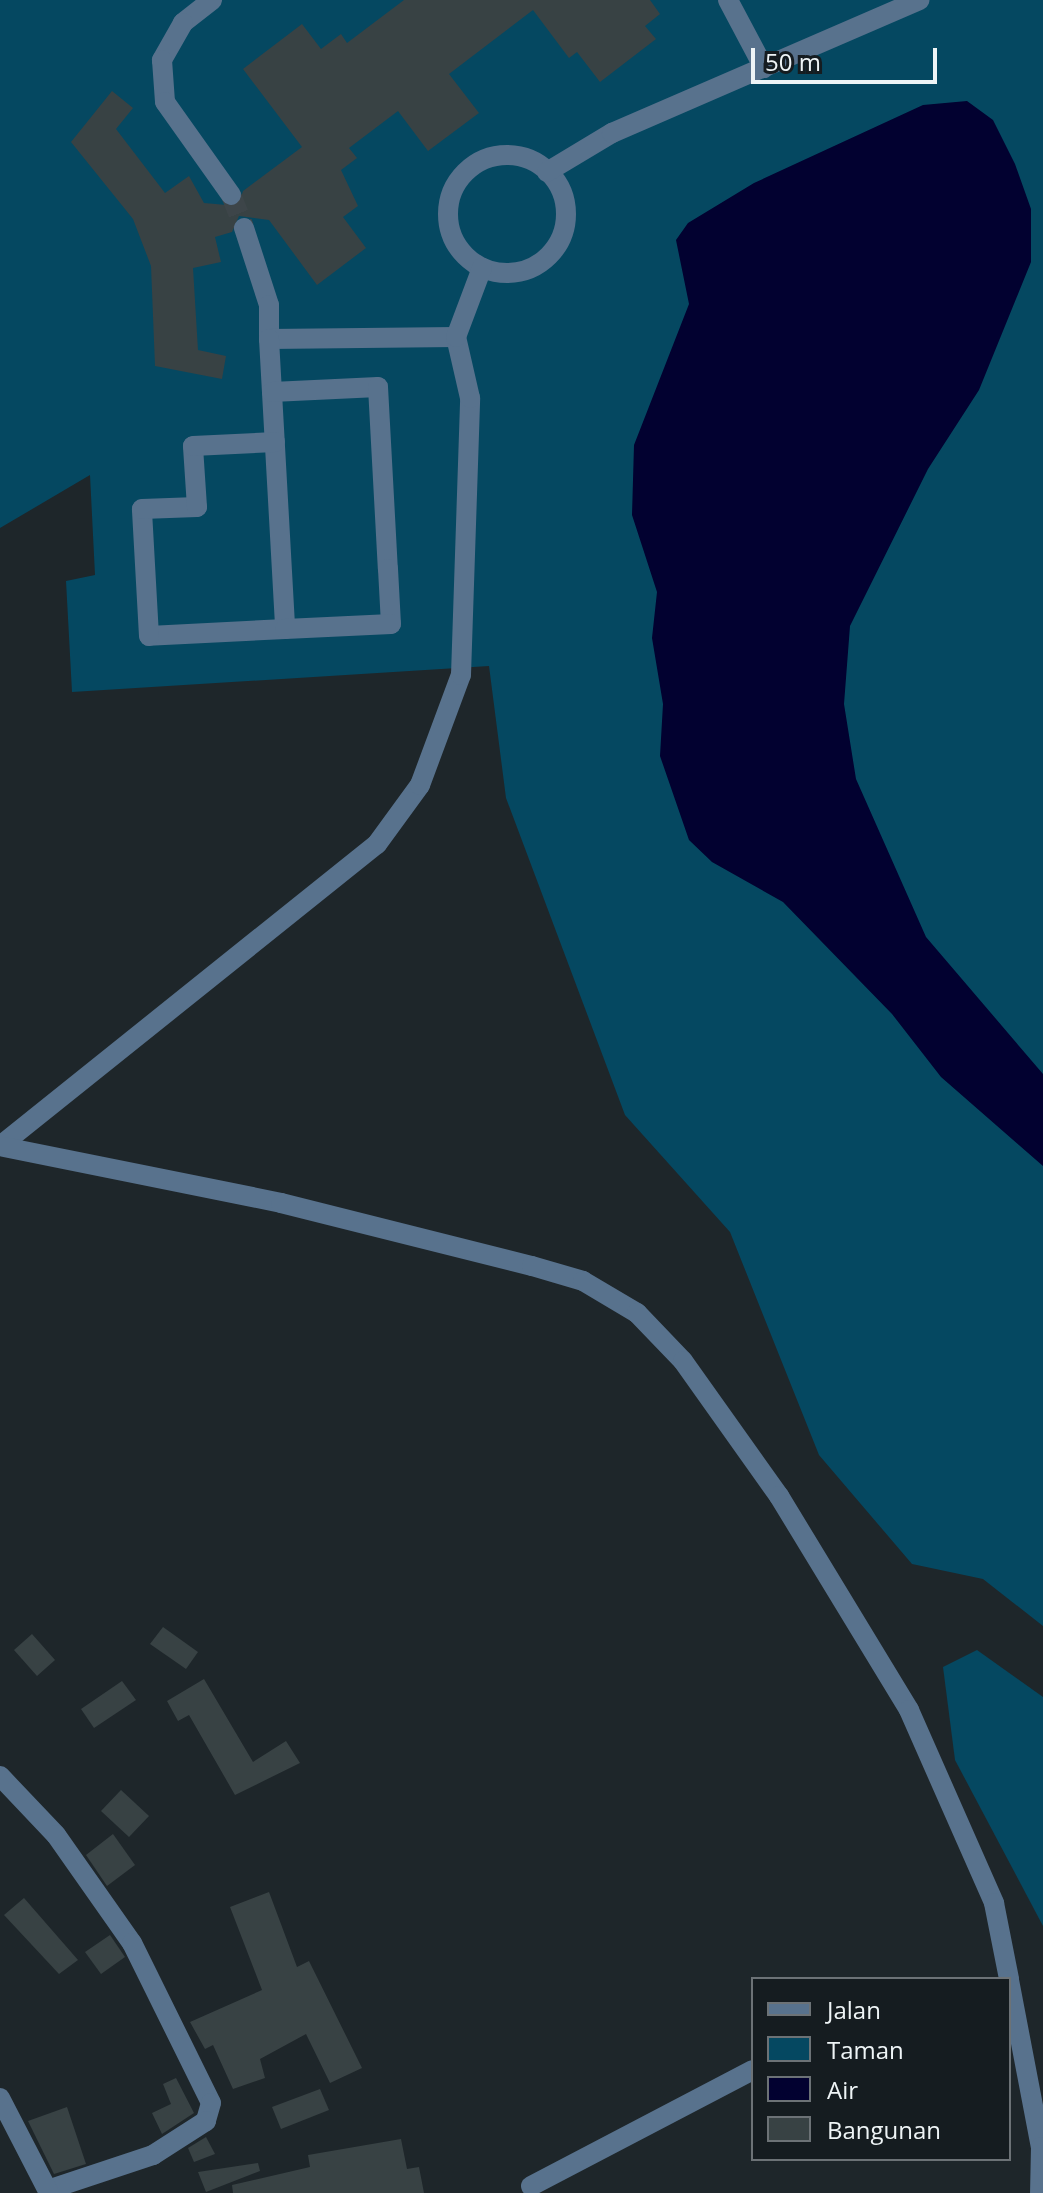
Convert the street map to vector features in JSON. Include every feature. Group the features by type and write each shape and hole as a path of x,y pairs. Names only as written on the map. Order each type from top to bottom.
{"street":[{"path":"212,0 183,23 162,60 165,102 231,195"},
{"path":"728,0 764,68"},
{"path":"547,172 612,133 919,0"},
{"path":"502,156 547,172 566,213 558,243 524,271 482,268 460,250 449,224 460,178 502,156"},
{"path":"244,228 269,305 285,629"},
{"path":"2,1146 377,844 420,785 461,675 470,398 456,337 482,268"},
{"path":"269,339 456,337"},
{"path":"272,392 378,387 391,624 149,636 142,509 197,507 193,446 275,442"},
{"path":"2,1146 281,1203 532,1266 583,1281 637,1313 683,1361 779,1496 909,1710 994,1903 1009,1977"},
{"path":"0,1776 56,1835 132,1943 211,2103 206,2121 153,2155 49,2192 0,2098"},
{"path":"1011,2004 1041,2147 1040,2193"},
{"path":"531,2186 751,2071"}],"green space":[{"path":"0,0 1043,0 1043,1626 983,1579 912,1564 819,1455 730,1232 625,1115 506,798 489,666 72,692 66,581 95,575 90,475 0,528"},
{"path":"977,1650 1043,1697 1043,1926 955,1760 943,1667"}],"water":[{"path":"967,101 993,120 1015,164 1031,209 1031,262 979,390 928,469 850,626 844,704 856,779 926,937 1043,1074 1043,1166 941,1077 892,1014 783,902 712,862 689,840 660,756 663,704 652,638 657,592 632,515 634,445 689,304 676,240 688,223 754,183 923,105"}],"building":[{"path":"404,0 650,0 660,14 645,26 656,39 600,82 577,52 569,58 533,10 449,74 479,113 428,151 398,111 349,148 357,158 341,170 358,206 343,217 366,248 317,285 269,220 239,216 232,232 215,237 221,262 193,268 198,350 226,356 222,379 155,366 151,266 133,219 71,142 112,91 133,108 116,129 165,193 189,176 204,203 238,206 243,191 302,147 243,69 302,24 321,49 341,34 347,43"},
{"path":"163,1627 198,1652 186,1669 150,1644"},
{"path":"32,1634 55,1660 37,1676 14,1650"},
{"path":"204,1679 253,1762 286,1741 300,1763 235,1795 189,1715 178,1721 167,1701"},
{"path":"122,1681 136,1700 94,1728 81,1709"},
{"path":"121,1790 149,1816 129,1837 101,1811"},
{"path":"113,1834 135,1865 107,1886 86,1855"},
{"path":"269,1892 297,1967 309,1961 362,2068 330,2083 306,2034 260,2059 265,2078 233,2089 213,2045 205,2049 190,2022 262,1990 230,1907"},
{"path":"24,1898 78,1960 59,1974 4,1915"},
{"path":"110,1935 125,1957 101,1974 85,1952"},
{"path":"176,2078 194,2113 162,2134 152,2113 171,2104 163,2084"},
{"path":"320,2089 329,2110 281,2129 272,2107"},
{"path":"67,2107 86,2164 54,2174 28,2121"},
{"path":"206,2137 215,2154 194,2162 188,2148"},
{"path":"401,2139 407,2169 419,2167 424,2193 233,2193 232,2185 310,2167 308,2155"},
{"path":"258,2163 260,2171 206,2192 198,2172"}],"tunnel":[{"path":"231,195 244,228"}]}
